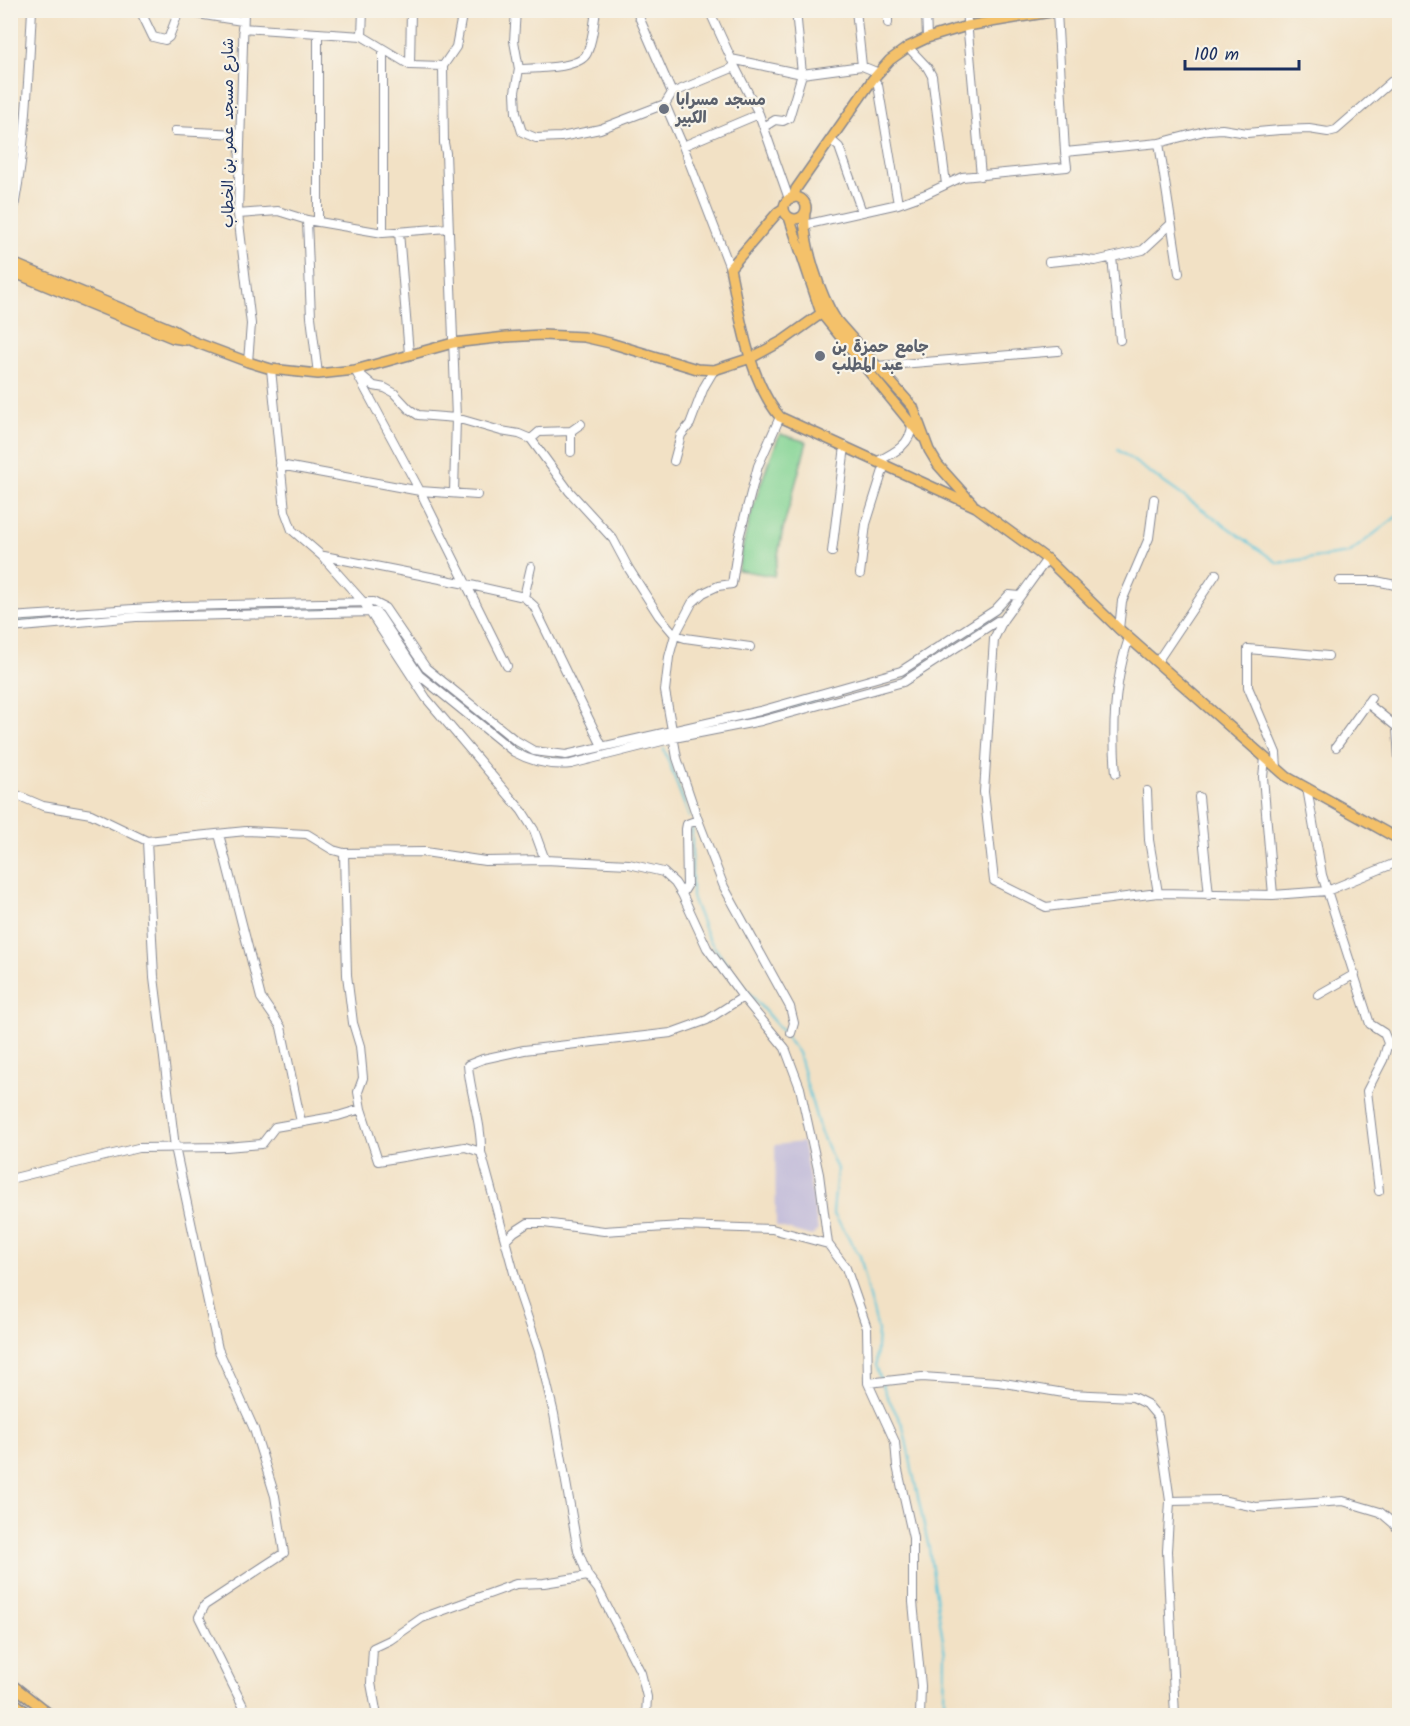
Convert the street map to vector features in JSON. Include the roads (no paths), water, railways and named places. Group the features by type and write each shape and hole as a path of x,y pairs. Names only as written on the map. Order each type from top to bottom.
{"main road":[{"path":"927,444 825,311 786,212 796,189 876,76 890,60 908,47 927,38 967,26 1060,11"},
{"path":"791,198 803,201 806,239 825,311 837,321 913,407 927,444 938,465 950,480 976,507 1047,560 1119,629 1287,777 1400,840"},
{"path":"805,212 798,219 786,212 778,212 730,268 751,358 771,406 780,417 976,507"},
{"path":"10,262 173,330 192,341 248,362 271,369 318,374 355,370 453,343 530,336 584,337 686,366 714,370 751,358 784,340 825,311"},
{"path":"10,271 173,338 192,341"},
{"path":"10,1683 51,1716"},
{"path":"10,1699 31,1716"}],"street":[{"path":"10,227 26,129 32,10"},
{"path":"140,10 153,37 165,40 169,37 179,11 242,25 362,36 410,65 443,66"},
{"name":"شارع مسجد عمر بن الخطاب","path":"244,10 238,214 250,324 248,362"},
{"path":"362,36 363,10"},
{"path":"410,65 411,10"},
{"path":"454,492 456,418 443,66 456,47 463,10"},
{"path":"516,10 514,40 519,69 515,92 516,112 522,132 536,138 561,137 600,129 665,104 672,93 733,63 802,74 862,66 876,76 898,204"},
{"path":"519,69 576,63 586,56 592,37 596,10"},
{"path":"636,10 672,93"},
{"path":"709,10 759,114 791,198"},
{"path":"764,127 775,120 783,121 789,118 802,74 796,10"},
{"path":"856,10 862,66"},
{"path":"888,10 888,23"},
{"path":"926,10 927,38"},
{"path":"966,10 981,176"},
{"path":"804,225 898,204 962,177 1067,167 1060,11"},
{"path":"318,33 318,221"},
{"path":"908,47 927,67 932,76 946,184"},
{"path":"383,49 383,233"},
{"path":"1065,152 1159,143 1209,130 1222,129 1247,133 1299,129 1328,132 1336,130 1400,74"},
{"path":"665,104 730,268"},
{"path":"683,146 759,114"},
{"path":"175,131 239,134"},
{"path":"831,140 839,147 862,212"},
{"path":"1159,143 1179,273"},
{"path":"238,214 278,211 307,220 383,233 448,228"},
{"path":"307,220 311,317 318,374"},
{"path":"1049,262 1079,259 1095,261 1143,250 1171,224"},
{"path":"399,232 409,354"},
{"path":"1112,257 1120,340"},
{"path":"877,366 1058,351"},
{"path":"271,369 285,511 292,530 322,556 364,603 426,698 522,811 534,830 545,860"},
{"path":"355,370 374,386 394,393 418,415 456,418 531,439 569,491 613,539 653,607 675,635 750,646"},
{"path":"355,370 420,490 507,666"},
{"path":"674,461 681,435 690,424 704,387 714,370"},
{"path":"780,417 758,466 739,537 732,584 718,586 703,593 693,603 675,635 669,657 665,691 677,758 698,820 724,887 790,1007 794,1023 791,1034"},
{"path":"531,439 538,432 571,431 581,424"},
{"path":"860,574 866,524 882,463 907,441 912,432 912,424"},
{"path":"571,431 571,452"},
{"path":"832,552 845,446"},
{"path":"280,465 420,490 477,495"},
{"path":"1119,629 1122,601 1149,538 1154,499"},
{"path":"322,556 524,597 534,606 602,746"},
{"path":"1047,560 1003,620 994,639 984,792 994,881 1046,907 1158,893 1273,895 1327,891 1400,861"},
{"path":"524,597 531,567"},
{"path":"1157,662 1216,574"},
{"path":"1340,581 1376,581 1400,586"},
{"path":"10,617 135,608 373,603 385,608 426,668 525,746 544,753 566,754 760,711 901,671 995,610 1009,595 1020,596"},
{"path":"135,608 136,617"},
{"path":"10,627 136,617 375,612 419,675 514,752 550,764 571,764 674,738 761,721 903,682 997,621 1003,620"},
{"path":"1116,773 1113,740 1116,698 1121,662 1129,638"},
{"path":"1277,768 1276,753 1248,687 1248,649 1328,656"},
{"path":"1400,684 1398,728 1400,775"},
{"path":"1336,747 1369,701 1398,728"},
{"path":"1265,758 1263,777 1273,895"},
{"path":"1308,788 1311,817 1327,891 1356,974 1370,1024 1384,1033 1388,1044 1383,1060 1367,1091 1379,1191"},
{"path":"1147,791 1149,840 1158,893"},
{"path":"10,792 43,806 91,814 147,841 246,831 307,834 345,853 425,852 485,861 545,860 629,864 663,872 675,883 703,942 743,997 785,1048 800,1088 819,1174 828,1244 846,1268 867,1328 868,1383 895,1442 897,1466 913,1538 913,1602 921,1686 920,1716"},
{"path":"1199,797 1209,895"},
{"path":"682,894 687,886 687,824 698,820"},
{"path":"219,834 261,998 281,1027 301,1122"},
{"path":"147,841 154,977 175,1147 218,1349 254,1429 274,1496 284,1553 205,1605 199,1617 248,1716"},
{"path":"345,853 346,975 360,1047 363,1078 358,1092 361,1109 378,1161 465,1147 481,1152"},
{"path":"1318,994 1356,974"},
{"path":"646,1716 647,1697 641,1673 604,1599 588,1576 578,1551 554,1414 539,1351 520,1295 481,1152 482,1134 469,1081 468,1065 483,1059 524,1050 671,1033 707,1020 743,997"},
{"path":"1388,1044 1400,1040"},
{"path":"10,1179 138,1148 226,1147 262,1144 275,1127 338,1116 361,1109"},
{"path":"506,1240 528,1223 544,1223 604,1231 681,1226 772,1229 828,1244"},
{"path":"868,1383 922,1377 998,1382 1070,1394 1133,1397 1147,1404 1158,1417 1170,1501 1167,1551 1175,1716"},
{"path":"1170,1501 1221,1500 1256,1507 1343,1501 1380,1512 1400,1532"},
{"path":"377,1716 371,1683 373,1648 422,1618 516,1584 544,1583 588,1576"}],"waterway":[{"path":"1118,450 1278,563 1349,553 1400,514"},
{"path":"725,723 907,675 1000,613 1006,606"},
{"path":"143,612 359,608"},
{"path":"376,608 382,613"},
{"path":"10,622 127,613"},
{"path":"419,668 510,742 532,755 566,760 606,750"},
{"path":"664,749 689,817"},
{"path":"692,828 692,897 708,938 737,979 798,1053 820,1131 837,1169 833,1213 860,1256 878,1331 876,1365 886,1394 903,1426 929,1549 945,1654 942,1716"}],"place":[{"name":"مسجد مسرابا الكبير","path":"664,109"},
{"name":"جامع حمزة بن عبد المطلب","path":"820,356"}]}
